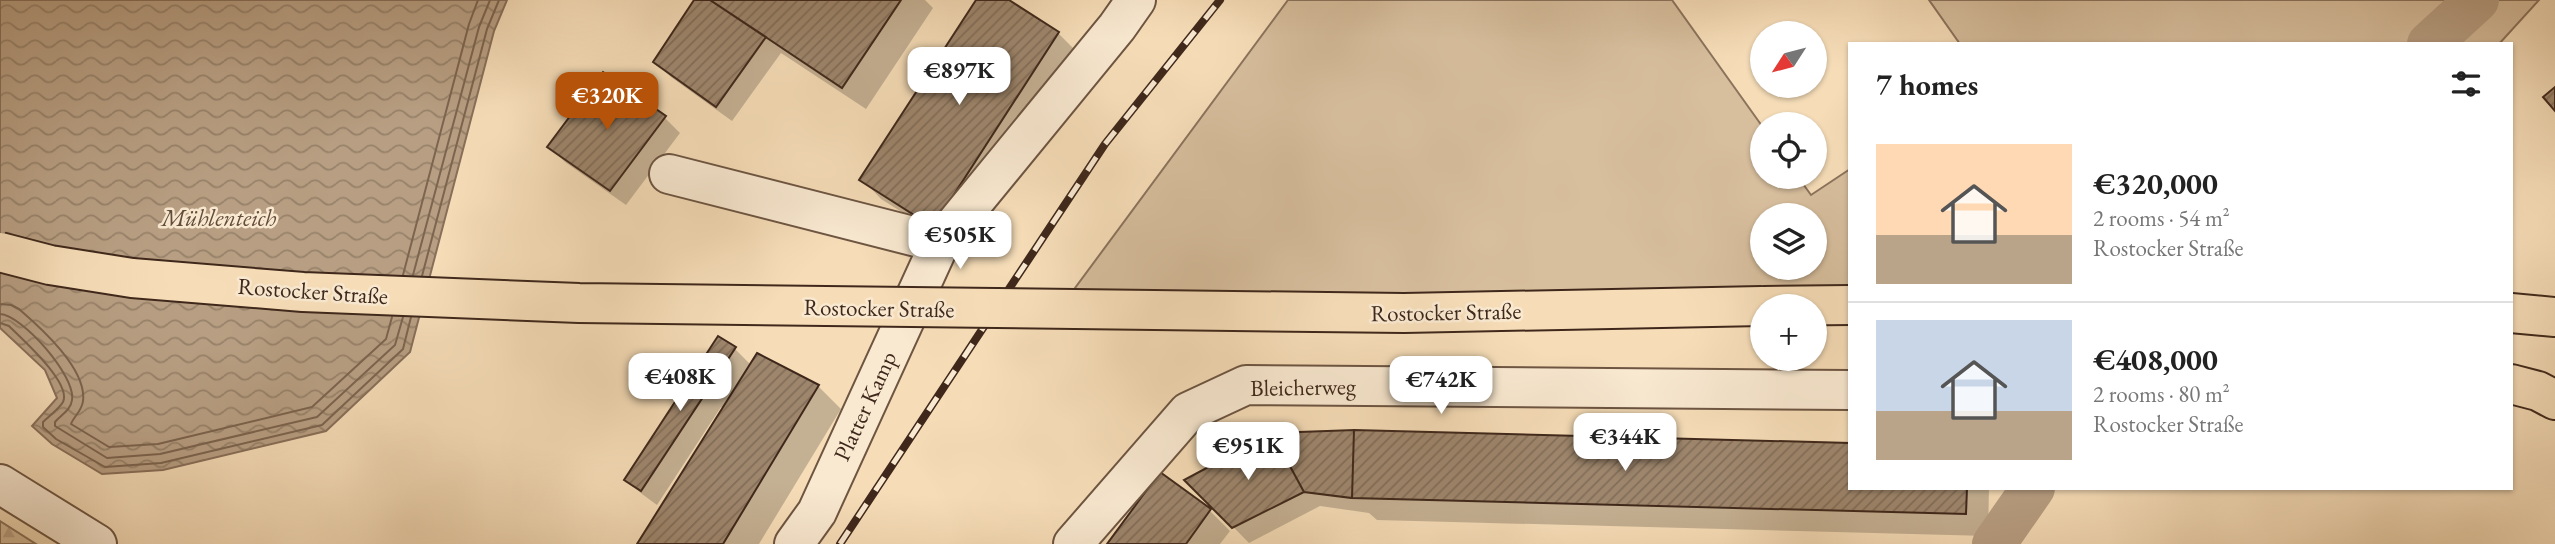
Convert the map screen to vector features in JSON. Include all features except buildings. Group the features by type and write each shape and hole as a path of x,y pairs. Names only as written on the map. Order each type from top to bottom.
{"main road":[{"name":"Rostocker Straße","path":"0,252 50,265 132,278 303,292 554,303 1391,313 1750,306"},
{"name":"Rostocker Straße","path":"1827,305 1848,305"},
{"path":"2513,313 2555,317"},
{"path":"2513,385 2538,391 2555,400"}],"street":[{"name":"Platter Kamp","path":"794,544 817,512 940,243 1117,27 1136,0"},
{"path":"669,174 940,243"},
{"name":"Bleicherweg","path":"1073,544 1188,412 1246,385 1848,390"},
{"path":"0,484 97,544"}],"green space":[{"path":"1288,0 1672,0 1752,112 1750,189 1807,189 1811,195 1820,189 1827,189 1827,184 1848,170 1848,305 1827,305 1827,294 1750,294 1750,306 1058,311"},
{"path":"1929,0 2539,0 2501,42 1959,42"},
{"path":"0,521 36,544 0,544"}],"water":[{"name":"Mühlenteich","path":"0,0 507,0 494,31 410,352 326,431 163,470 102,474 52,444 32,426 57,398 45,370 0,328"}],"waterway":[{"path":"2431,42 2477,0"},
{"path":"1994,544 2032,490"}],"railway":[{"path":"840,544 1105,144 1220,0"}]}
